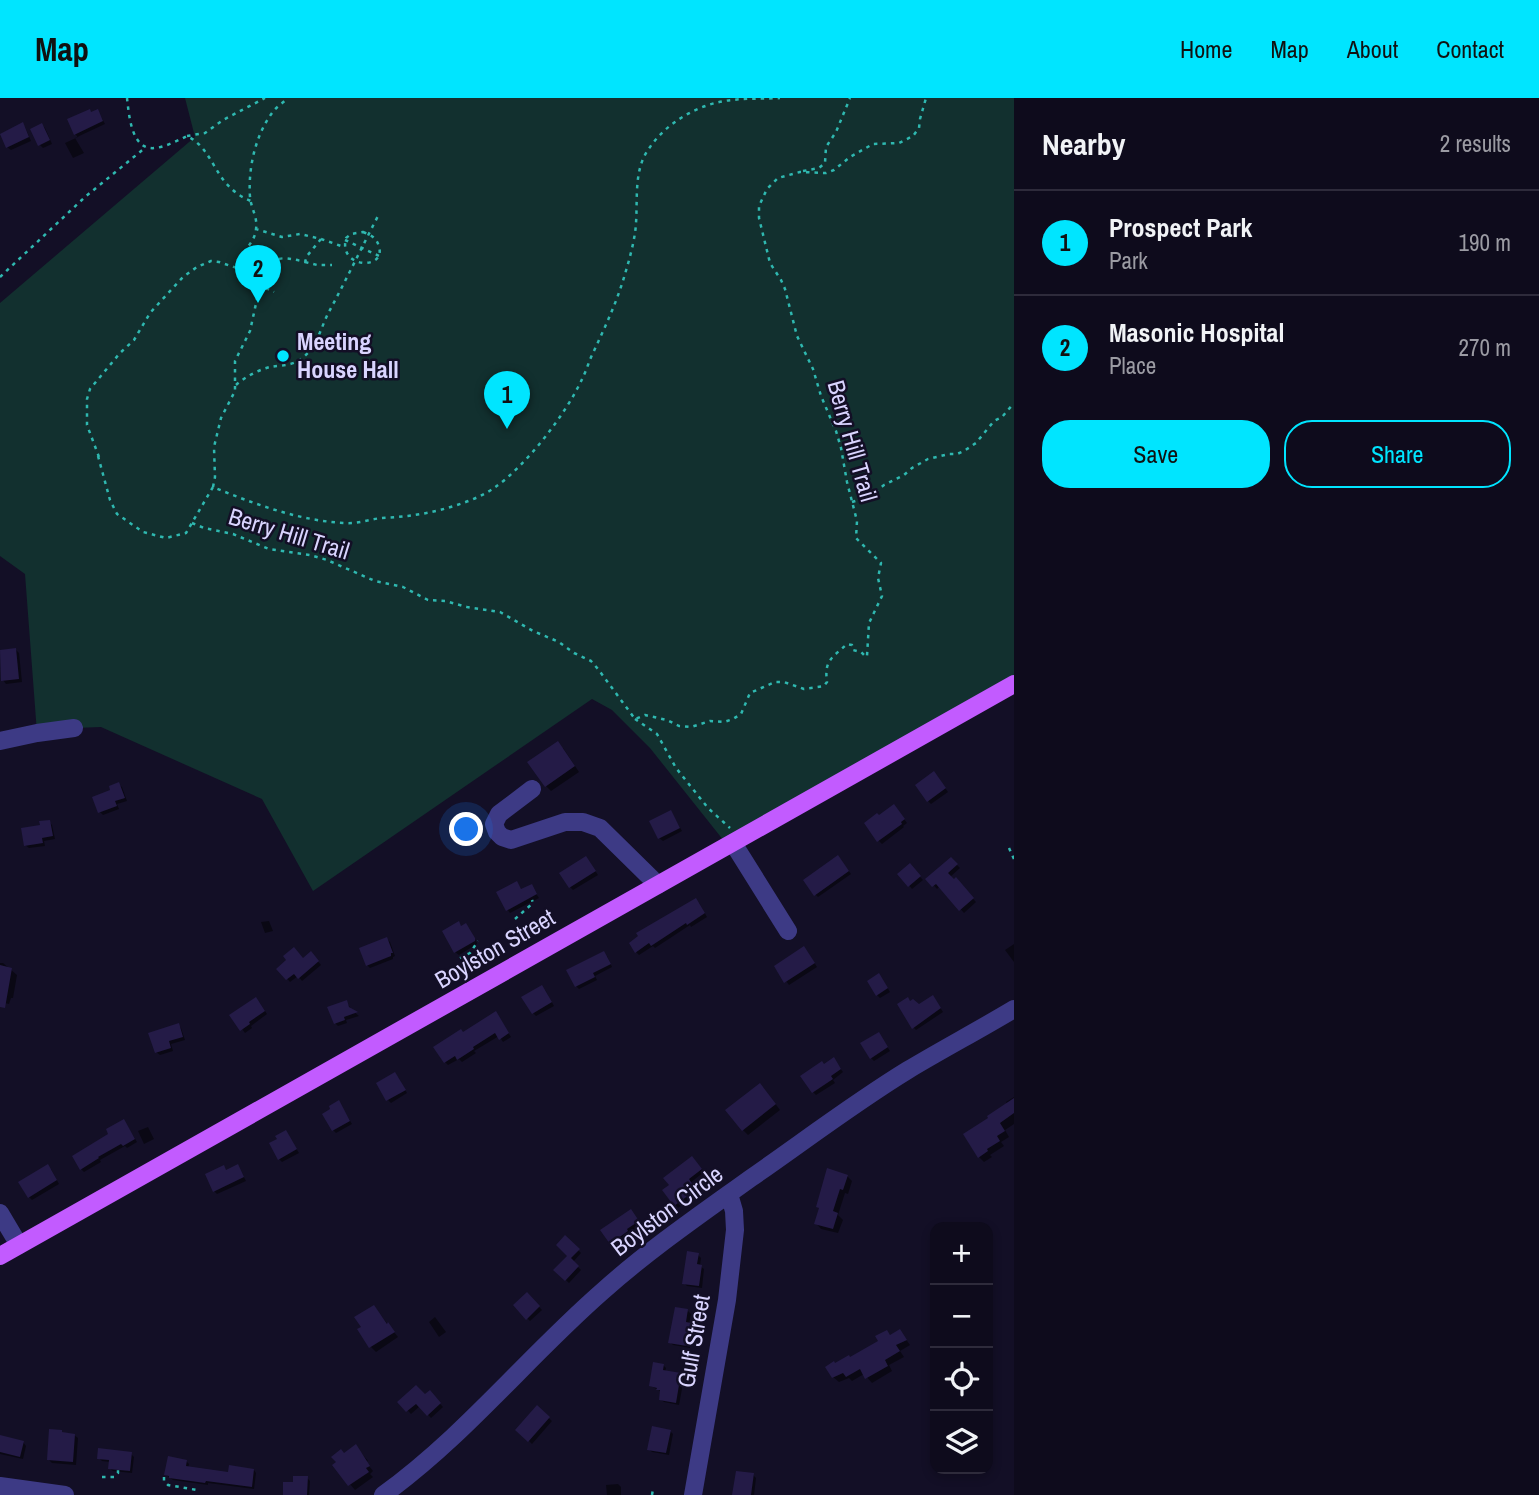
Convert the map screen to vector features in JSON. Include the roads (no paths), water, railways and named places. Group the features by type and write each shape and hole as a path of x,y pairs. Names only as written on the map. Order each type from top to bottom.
{"main road":[{"name":"Boylston Street","path":"0,1256 1014,684"}],"street":[{"path":"0,741 74,728"},
{"path":"532,789 499,814 494,824 496,832 502,837 511,840 565,822 583,822 600,828 658,885"},
{"path":"737,841 788,931"},
{"name":"Boylston Circle","path":"383,1495 460,1431 548,1342 645,1255 908,1070 1014,1009"},
{"name":"Gulf Street","path":"693,1495 727,1300 735,1230 734,1211 729,1194"},
{"path":"0,1213 19,1245"},
{"path":"0,1486 65,1495"}],"place":[{"name":"Masonic Hospital","path":"258,303"},
{"name":"Meeting House Hall","path":"283,356"},
{"name":"Prospect Park","path":"507,429"}]}
